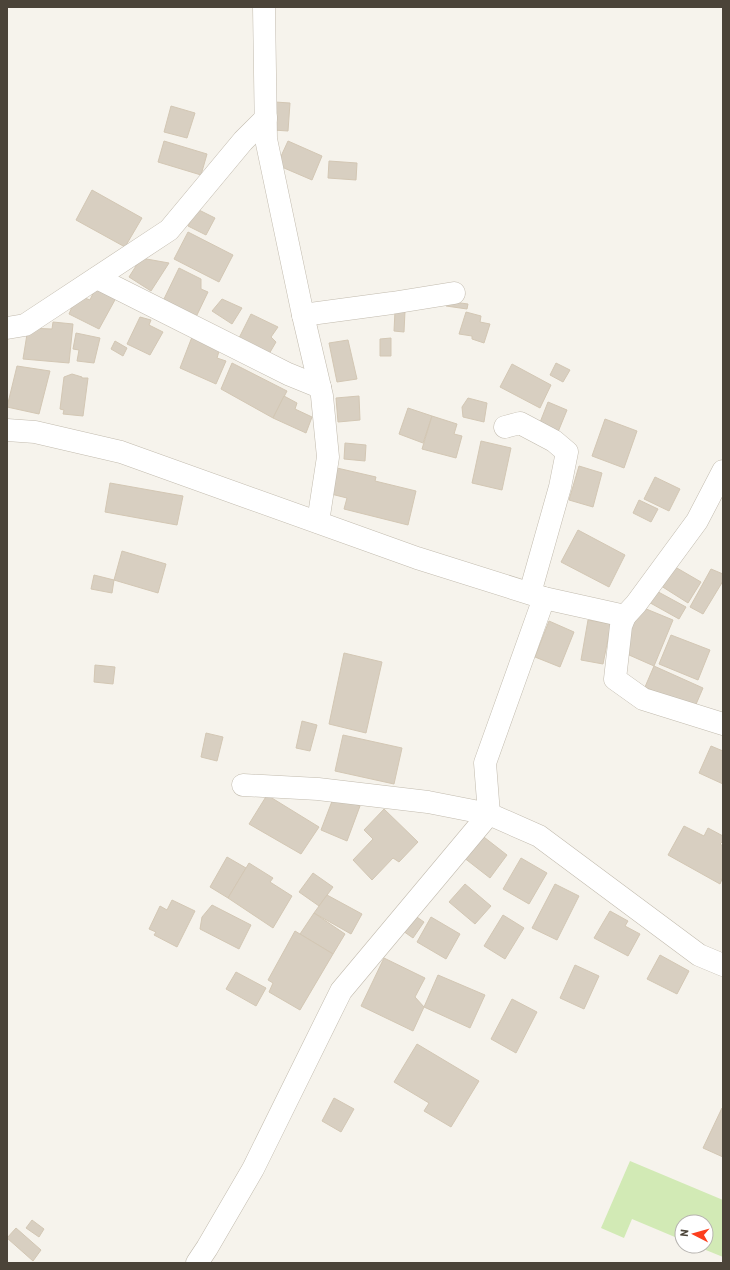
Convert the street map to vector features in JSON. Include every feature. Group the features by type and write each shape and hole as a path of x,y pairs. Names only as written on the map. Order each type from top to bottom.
{"street":[{"path":"264,7 266,139 303,315 322,396 328,457 318,522"},
{"path":"7,328 25,325 169,230 243,141 266,118"},
{"path":"97,278 288,374 320,387"},
{"path":"303,315 454,293"},
{"path":"197,1263 253,1169 341,991 489,814 485,763 537,595 567,452 554,441 520,422 505,427"},
{"path":"7,430 36,432 121,452 417,558 537,595 625,616"},
{"path":"723,471 696,521 636,604 625,616 621,626 615,679 643,699 723,724"},
{"path":"243,785 318,789 428,802 489,814 539,836 699,955 723,965"}],"green space":[{"path":"630,1161 723,1200 723,1257 714,1253 714,1214 674,1214 674,1237 632,1219 624,1238 601,1228"}],"building":[{"path":"275,102 290,103 288,131 273,130"},
{"path":"171,106 195,113 187,138 164,132"},
{"path":"164,141 207,154 201,175 158,162"},
{"path":"288,141 322,156 312,180 277,165"},
{"path":"329,161 357,163 356,180 328,178"},
{"path":"92,190 142,218 125,247 76,220"},
{"path":"197,209 215,218 206,235 188,226"},
{"path":"188,232 233,255 219,282 174,259"},
{"path":"141,258 169,263 151,291 129,277"},
{"path":"179,268 201,279 201,289 208,292 196,317 163,301"},
{"path":"95,289 116,298 99,329 69,314 77,295 90,300"},
{"path":"222,299 242,308 232,324 212,311"},
{"path":"446,301 468,304 467,309 446,306"},
{"path":"395,311 405,311 404,332 394,331"},
{"path":"466,312 481,316 480,322 490,324 484,343 472,339 472,336 459,334"},
{"path":"251,314 278,327 271,337 276,342 269,354 239,338"},
{"path":"140,317 151,320 149,325 163,332 150,355 127,344"},
{"path":"53,322 73,324 69,363 23,359 28,328 52,329"},
{"path":"76,333 100,338 94,363 77,361 79,350 73,349"},
{"path":"192,337 220,348 217,358 226,361 216,384 180,368"},
{"path":"391,338 391,356 380,356 380,339"},
{"path":"348,340 357,379 337,382 329,343"},
{"path":"115,341 127,348 123,356 111,349"},
{"path":"232,363 287,391 273,418 221,389"},
{"path":"556,363 570,370 563,382 550,375"},
{"path":"512,364 551,385 540,408 500,387"},
{"path":"17,366 50,371 39,414 7,407"},
{"path":"72,374 82,378 88,378 83,416 63,414 64,410 60,409 64,377"},
{"path":"284,396 297,403 295,409 312,417 306,433 273,418"},
{"path":"359,396 360,420 338,422 336,398"},
{"path":"468,398 487,403 484,422 463,417 462,407"},
{"path":"548,402 567,410 558,432 539,425"},
{"path":"408,408 432,416 423,443 399,434"},
{"path":"432,416 457,424 454,434 462,436 456,458 422,449"},
{"path":"605,419 637,431 624,468 592,456"},
{"path":"481,441 511,448 502,490 472,483"},
{"path":"345,443 366,445 365,461 344,459"},
{"path":"579,466 602,473 593,507 569,500"},
{"path":"337,468 376,477 375,481 416,491 408,525 344,509 347,498 331,494"},
{"path":"655,477 680,489 669,511 644,499"},
{"path":"110,483 183,496 177,525 105,512"},
{"path":"639,500 658,509 651,522 633,513"},
{"path":"578,530 625,555 609,587 561,562"},
{"path":"122,551 166,564 158,593 114,580"},
{"path":"670,564 701,582 688,603 658,584"},
{"path":"711,569 723,574 723,581 703,614 690,607"},
{"path":"94,575 114,580 112,593 91,589"},
{"path":"651,588 686,607 679,619 645,600"},
{"path":"639,606 673,620 654,666 620,651"},
{"path":"588,620 611,624 603,664 581,660"},
{"path":"549,621 574,632 560,667 535,657"},
{"path":"671,635 710,650 698,680 659,664"},
{"path":"344,653 382,662 366,733 329,724"},
{"path":"95,665 115,667 113,684 94,682"},
{"path":"654,666 703,688 694,709 645,687"},
{"path":"302,721 317,725 310,751 296,748"},
{"path":"206,733 223,737 217,761 201,757"},
{"path":"343,735 402,748 394,784 335,771"},
{"path":"711,746 723,751 723,784 699,773"},
{"path":"267,795 319,827 301,854 249,824"},
{"path":"334,796 360,806 347,841 321,830"},
{"path":"384,809 418,842 399,862 393,858 372,880 353,860 373,839 364,830"},
{"path":"684,826 704,836 708,828 723,836 723,841 720,844 723,846 723,877 720,884 668,855"},
{"path":"480,834 507,855 490,878 463,857"},
{"path":"227,857 246,868 228,898 210,887"},
{"path":"521,858 547,873 529,904 503,889"},
{"path":"249,863 273,878 270,882 292,896 273,928 228,898"},
{"path":"313,873 333,887 319,906 299,892"},
{"path":"465,884 491,906 475,924 449,902"},
{"path":"555,884 579,896 557,940 532,928"},
{"path":"327,895 362,914 351,934 314,913"},
{"path":"172,900 195,911 177,947 154,935 156,932 149,929 160,906 167,910"},
{"path":"212,905 251,925 239,949 200,929 202,917"},
{"path":"610,911 628,921 625,926 640,934 628,956 594,938"},
{"path":"314,913 345,934 333,954 300,934"},
{"path":"414,915 424,922 413,938 403,931"},
{"path":"503,915 524,928 505,959 484,946"},
{"path":"431,917 460,934 446,959 417,942"},
{"path":"295,931 333,954 300,1010 269,992 273,983 268,980"},
{"path":"660,955 689,971 677,994 647,979"},
{"path":"384,958 425,978 415,997 424,1007 413,1031 361,1006"},
{"path":"575,965 599,976 584,1009 560,998"},
{"path":"236,972 266,988 256,1006 226,989"},
{"path":"438,975 485,995 470,1028 424,1007"},
{"path":"512,999 537,1012 516,1053 491,1039"},
{"path":"417,1044 479,1081 451,1127 424,1111 429,1103 394,1082"},
{"path":"334,1098 354,1109 341,1132 322,1121"},
{"path":"722,1108 723,1109 723,1157 703,1148"},
{"path":"32,1220 44,1229 39,1237 26,1228"},
{"path":"16,1228 41,1250 33,1261 7,1238"}]}
